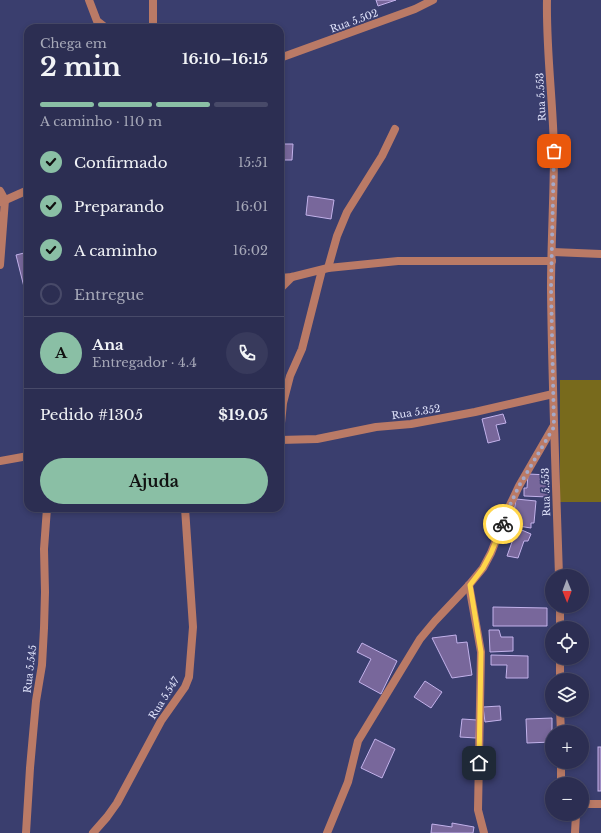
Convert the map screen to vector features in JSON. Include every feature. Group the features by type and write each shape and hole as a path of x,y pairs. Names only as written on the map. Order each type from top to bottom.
{"street":[{"path":"89,0 97,21 101,24"},
{"path":"153,0 153,24"},
{"path":"415,9 416,0"},
{"name":"Rua 5.502","path":"284,57 415,9 433,0"},
{"name":"Rua 5.553","path":"547,0 546,17 554,151 553,252 551,288 559,569"},
{"path":"284,399 290,376 302,349 325,269 337,236 347,212 382,156 394,129"},
{"path":"0,191 3,201 0,265"},
{"path":"3,201 24,192"},
{"path":"553,252 601,254"},
{"path":"284,278 325,269 398,261 552,262"},
{"path":"284,286 292,277"},
{"name":"Rua 5.352","path":"284,440 317,440 376,427 411,424 553,394"},
{"path":"327,833 348,782 358,741 420,639 435,621 470,585 483,568 491,553 519,486 554,427"},
{"path":"0,461 24,457"},
{"name":"Rua 5.545","path":"26,833 31,761 44,643 46,592 44,549 47,512"},
{"name":"Rua 5.547","path":"93,833 117,803 161,721 185,687 189,677 193,627 185,512"},
{"path":"470,585 481,652 478,810 484,833"},
{"path":"589,804 601,804"},
{"path":"575,833 576,821"}],"shaded area":[{"path":"560,380 601,380 601,502 560,502"}],"building":[{"path":"376,0 396,0 378,6"},
{"path":"284,144 293,144 292,160 284,160"},
{"path":"308,196 334,200 331,219 306,215"},
{"path":"24,253 24,287 16,255"},
{"path":"503,414 506,423 496,425 500,440 488,443 482,419"},
{"path":"528,474 549,475 548,497 524,496 524,488 527,488"},
{"path":"516,499 536,501 534,523 531,523 531,528 512,525"},
{"path":"517,528 531,534 528,541 524,541 518,558 507,556"},
{"path":"493,607 545,608 545,613 547,613 547,621 545,621 545,626 493,626"},
{"path":"489,630 499,630 501,637 513,637 513,651 490,652"},
{"path":"456,635 457,643 467,642 472,675 452,678 432,638"},
{"path":"362,643 397,661 381,694 359,682 371,659 357,652"},
{"path":"491,655 528,656 528,678 506,678 507,665 491,665"},
{"path":"425,681 442,692 431,708 414,697"},
{"path":"500,706 501,720 485,722 483,707"},
{"path":"552,718 552,725 545,725 545,742 527,743 526,719"},
{"path":"462,719 477,720 476,738 460,737"},
{"path":"375,739 395,749 382,778 361,768"},
{"path":"598,747 601,747 601,791 598,791"},
{"path":"452,823 474,827 473,833 431,833 432,824 452,827"}],"way so far":[{"path":"503,524 519,486 554,427 551,288 553,252 554,151"}],"route":[{"path":"479,763 481,652 470,585 483,568 503,524"}]}
